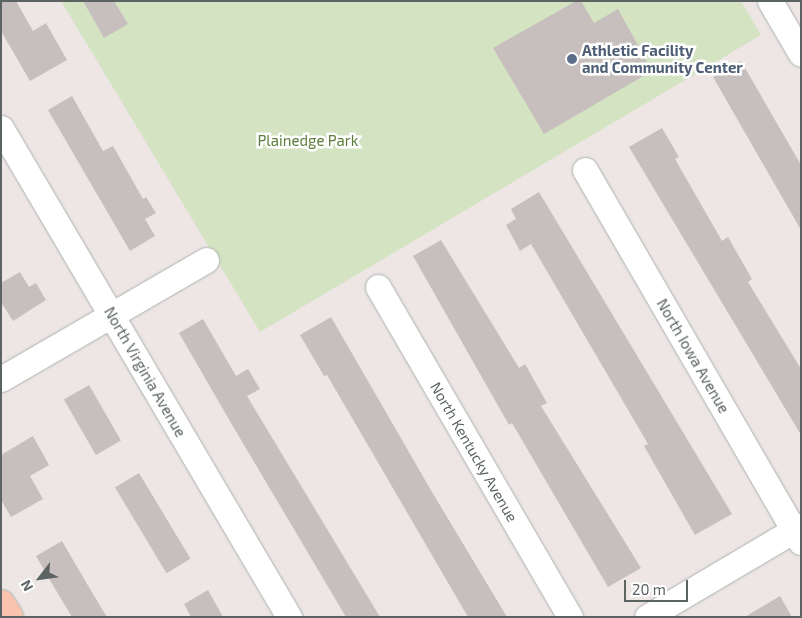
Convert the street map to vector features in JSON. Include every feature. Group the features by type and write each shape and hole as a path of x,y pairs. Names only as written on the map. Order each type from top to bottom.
{"main road":[{"path":"1,604 9,617"}],"street":[{"path":"770,1 801,54"},
{"name":"North Virginia Avenue","path":"1,128 289,617"},
{"name":"North Iowa Avenue","path":"585,170 798,533"},
{"path":"1,379 206,260"},
{"name":"North Kentucky Avenue","path":"378,287 570,617"},
{"path":"647,617 798,533"}],"green space":[{"name":"Plainedge Park","path":"61,1 741,1 761,35 260,332"}],"building":[{"path":"1,1 16,1 33,31 46,23 67,60 30,81 1,31"},
{"path":"83,1 114,1 128,24 104,38"},
{"name":"Athletic Facility and Community Center","path":"576,1 581,1 594,23 618,9 652,71 544,134 493,48"},
{"path":"741,61 801,165 801,230 713,77"},
{"path":"72,96 103,151 113,146 143,199 146,197 156,213 145,219 155,236 130,251 48,110"},
{"path":"662,128 679,157 675,159 722,241 728,237 752,279 748,282 801,369 801,435 629,147"},
{"path":"539,192 732,514 695,535 644,446 648,444 531,244 520,251 506,225 516,219 511,209"},
{"path":"441,240 519,368 525,364 547,403 541,406 641,568 608,587 512,423 509,425 413,256"},
{"path":"20,272 29,287 36,283 46,300 13,321 1,302 1,283"},
{"path":"331,317 507,617 468,617 327,375 324,376 300,335"},
{"path":"203,319 236,376 248,369 260,389 247,396 380,617 346,617 179,333"},
{"path":"89,385 121,440 96,455 64,399"},
{"path":"33,436 49,465 30,476 43,499 11,517 1,500 1,455"},
{"path":"139,473 191,559 167,573 115,487"},
{"path":"62,541 107,617 72,617 54,587 36,556"},
{"path":"208,590 223,617 191,617 184,604"},
{"path":"780,596 792,617 745,617"}],"place":[{"name":"Athletic Facility and Community Center","path":"572,59"}]}
